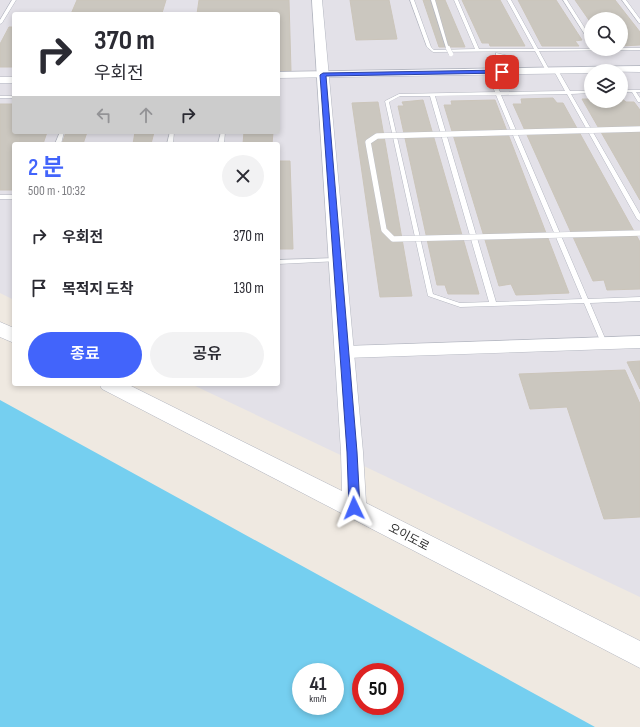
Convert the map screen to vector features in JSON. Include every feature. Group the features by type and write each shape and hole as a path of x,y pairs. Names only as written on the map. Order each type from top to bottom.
{"main road":[{"path":"317,0 345,352 352,452 354,508"},
{"path":"0,329 12,335"},
{"name":"오이도로","path":"113,386 640,655"}],"street":[{"path":"280,75 640,70"},
{"path":"0,80 12,80"},
{"path":"345,352 640,342"}],"lane":[{"path":"0,23 14,0"},
{"path":"412,0 428,47 433,51 584,49"},
{"path":"433,0 451,54 504,54 511,58 515,71"},
{"path":"456,0 478,51"},
{"path":"509,0 536,50 568,92 640,219"},
{"path":"565,0 584,30"},
{"path":"624,0 640,22"},
{"path":"628,49 640,49"},
{"path":"489,72 604,343"},
{"path":"628,91 640,91"},
{"path":"633,91 640,101"},
{"path":"584,92 399,94 388,101 430,295 460,305 640,299"},
{"path":"432,94 493,304"},
{"path":"0,97 12,96"},
{"path":"640,129 377,136 368,142 384,230 393,239 640,233"},
{"path":"0,197 12,197"},
{"path":"280,262 337,260"}],"shaded area":[{"path":"0,0 640,0 640,597 195,386 280,386 280,142 12,142 12,299 0,293"}],"water":[{"path":"0,400 595,727 0,727"}],"building":[{"path":"77,0 166,0 162,12 72,12"},
{"path":"199,0 289,0 291,71 280,71 280,12 197,12"},
{"path":"350,0 389,0 397,39 356,40"},
{"path":"423,0 445,0 465,47 439,47"},
{"path":"462,0 500,0 525,46 490,46 489,43 482,43"},
{"path":"518,0 556,0 582,40 575,41 579,46 542,46"},
{"path":"575,0 615,0 624,12 584,12"},
{"path":"628,17 640,32 640,45 628,46"},
{"path":"9,27 12,27 12,67 0,67 0,44"},
{"path":"553,98 557,103 563,103 640,242 640,289 607,290 604,280 593,281 513,104 522,104 521,99"},
{"path":"423,100 479,294 448,294 445,285 437,285 398,106 404,106 402,102"},
{"path":"495,100 569,293 516,295 511,284 499,286 444,105 452,105 451,101"},
{"path":"378,102 412,296 380,297 352,103"},
{"path":"628,102 634,102 640,110 640,200 587,108 628,108"},
{"path":"0,104 12,104 12,134 46,134 44,142 12,142 12,190 0,190"},
{"path":"65,134 86,134 84,142 63,142"},
{"path":"135,134 154,134 152,142 133,142"},
{"path":"244,134 273,134 272,142 243,142"},
{"path":"280,161 290,161 293,249 280,249"},
{"path":"640,361 640,389 627,362"},
{"path":"625,370 640,404 640,517 604,519 567,407 530,409 519,374"}],"route":[{"path":"354,508 352,452 323,75 502,72"}]}
